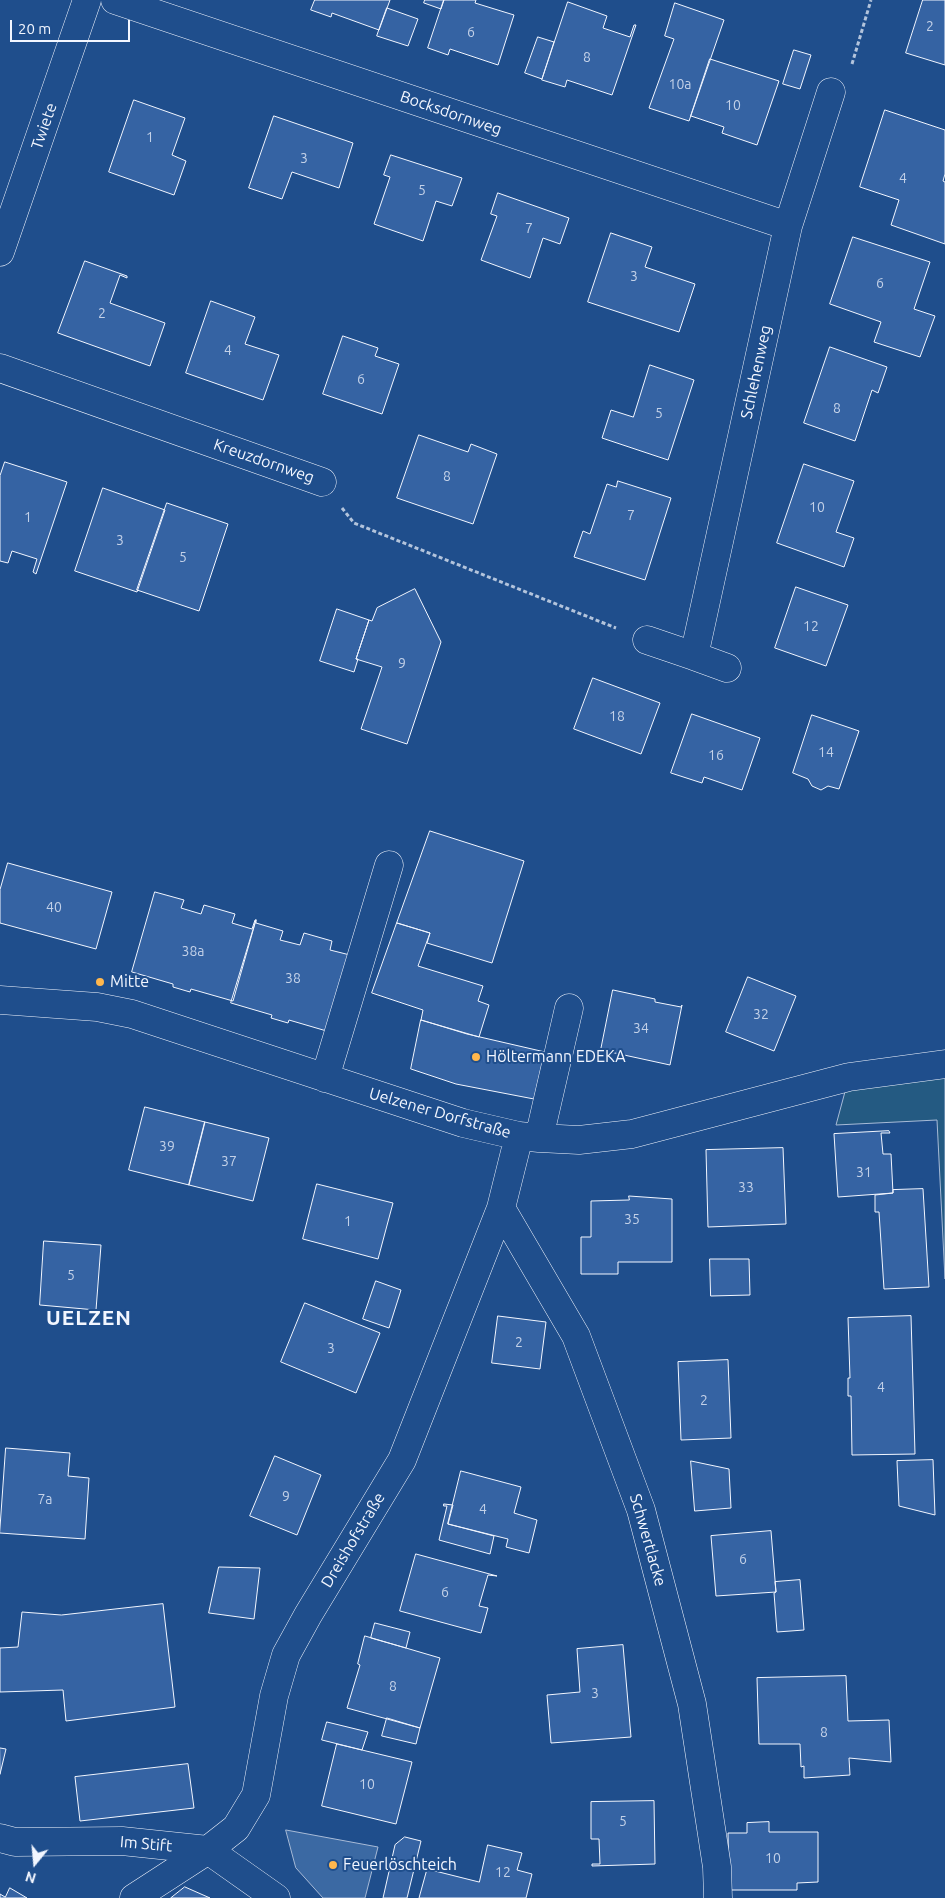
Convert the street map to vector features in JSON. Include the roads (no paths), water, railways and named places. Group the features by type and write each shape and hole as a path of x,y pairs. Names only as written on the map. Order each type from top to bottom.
{"street":[{"name":"Twiete","path":"0,252 87,0"},
{"name":"Bocksdornweg","path":"115,0 788,226"},
{"name":"Schlehenweg","path":"694,656 788,226 831,92"},
{"name":"Kreuzdornweg","path":"0,368 322,482"},
{"path":"647,640 728,668"},
{"path":"325,1078 389,865"},
{"name":"Uelzener Dorfstraße","path":"0,1000 97,1007 132,1014 463,1123 529,1137 579,1140 632,1134 849,1077 945,1064"},
{"name":"Dreishofstraße","path":"134,1898 208,1850 236,1828 256,1795 274,1696 286,1656 308,1615 402,1460 529,1137 569,1008"},
{"name":"Schwertlacke","path":"501,1208 576,1336 641,1510 692,1704 717,1867 718,1898"},
{"name":"Im Stift","path":"0,1838 15,1842 122,1842 208,1850 276,1898"}],"place":[{"name":"Mitte","path":"100,982"},
{"name":"Höltermann EDEKA","path":"476,1057"},
{"name":"Feuerlöschteich","path":"333,1865"}],"district":[{"name":"UELZEN","path":"89,1318"}]}
